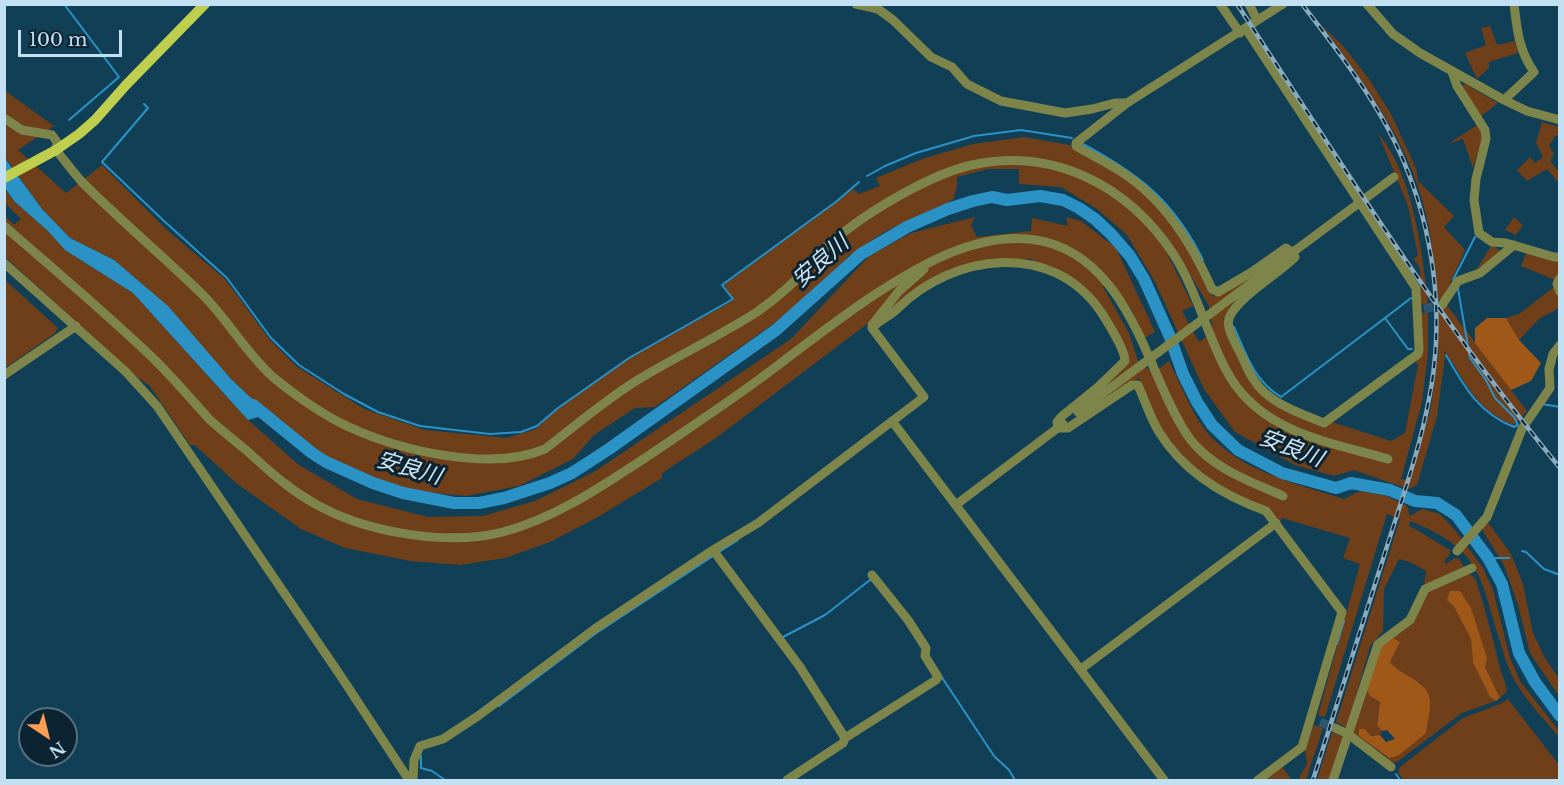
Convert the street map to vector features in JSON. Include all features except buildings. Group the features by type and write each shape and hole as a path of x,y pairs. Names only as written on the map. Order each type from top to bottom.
{"main road":[{"path":"4,178 52,152 95,120 205,4"}],"street":[{"path":"856,4 878,9 931,57 952,67 968,84 1001,100 1065,113 1127,103"},
{"path":"1220,4 1243,31 1416,288 1421,310 1418,354 1324,423 1271,398 1261,389 1254,380 1232,335 1228,321 1230,315 1240,304 1295,257 1292,252 1286,248 1218,292 1212,289 1195,253 1165,210 1139,185 1120,171 1076,146 1076,143 1127,103 1243,31 1283,4"},
{"path":"1250,4 1257,20"},
{"path":"1367,4 1399,39 1452,72 1527,111 1560,120"},
{"path":"1504,100 1534,72 1524,58 1518,39 1514,4"},
{"path":"1452,72 1456,86 1485,130 1486,139 1476,179 1474,200 1479,233 1492,242 1514,245 1560,257"},
{"path":"4,118 22,129 52,135 57,142 52,152 204,297 274,378 329,417 389,442 430,452 473,458 509,458 534,453 545,448 632,384 758,311 795,280 845,230 942,174 969,165 992,161 1041,164 1068,170 1086,176 1113,190 1136,209 1175,256 1191,287 1202,319 1225,369 1256,409 1301,433 1388,459"},
{"path":"957,504 1394,177"},
{"path":"4,226 105,314 157,362 213,423 290,489 324,508 358,522 393,531 448,537 477,537 502,532 535,521 565,507 708,416 909,272 959,250 1005,239 1046,242 1065,249 1083,260 1110,287 1126,312 1180,424 1198,448 1239,477 1283,496"},
{"path":"1442,304 1458,281 1480,273 1514,245"},
{"path":"872,328 899,291 935,260"},
{"path":"872,328 910,296 940,280 975,266 1011,261 1031,263 1063,275 1093,300 1125,358 1121,366 1061,417 1057,422 1058,428"},
{"path":"4,263 125,371 157,406 411,780"},
{"path":"1560,278 1557,284 1560,292"},
{"path":"4,375 76,327"},
{"path":"411,780 414,760 420,746 443,739 478,716 596,628 715,553 924,397 872,328"},
{"path":"1458,550 1487,517 1522,429 1551,388 1549,369 1553,354 1560,345"},
{"path":"1058,428 1068,428 1135,384 1160,434 1178,457 1205,481 1247,504 1266,511 1342,612 1316,720 1302,747 1258,780"},
{"path":"892,421 1164,780"},
{"path":"1081,669 1276,523"},
{"path":"715,553 800,667 828,708 844,738"},
{"path":"1333,780 1378,644 1410,620 1425,589 1472,568"},
{"path":"787,780 843,743 844,738 936,680 938,676 908,620 872,575"},
{"path":"1335,728 1348,734 1391,767"}],"shaded area":[{"path":"1322,25 1344,47 1369,79 1391,114 1416,168 1418,181 1454,216 1444,227 1465,250 1443,299 1438,300 1432,248 1421,196 1413,172 1379,106"},
{"path":"1490,26 1497,45 1515,41 1518,53 1489,62 1489,68 1477,79 1465,53 1486,45 1481,28"},
{"path":"1465,84 1498,103 1480,117 1459,86"},
{"path":"4,90 54,126 18,150 66,193 102,165 167,230 225,279 270,340 296,366 364,409 425,430 507,438 536,429 557,410 628,359 734,300 724,285 853,189 859,194 880,186 876,178 922,159 973,144 1024,137 1069,145 1118,173 1149,196 1178,228 1213,297 1270,264 1273,270 1223,319 1255,387 1270,402 1391,441 1405,433 1418,365 1414,359 1420,315 1428,310 1428,353 1422,402 1401,479 1410,481 1431,407 1438,353 1436,310 1446,304 1527,411 1514,425 1489,411 1473,394 1444,350 1437,416 1417,485 1408,489 1354,470 1334,476 1295,465 1235,432 1204,389 1155,282 1127,235 1097,209 1061,187 1019,184 1019,169 988,169 957,177 953,200 884,232 849,256 807,297 773,324 655,407 635,408 594,435 573,459 519,486 466,496 402,490 322,456 268,414 231,379 167,306 114,260 70,238 42,209 5,157","holes":["1173,246 1209,306 1213,332 1199,342 1182,311 1193,306 1166,251"]},
{"path":"1542,122 1559,127 1559,136 1556,135 1549,145 1554,154 1550,161 1559,172 1559,183 1547,169 1527,181 1517,170 1530,157 1535,163 1543,157 1536,143"},
{"path":"1480,123 1482,140 1473,168 1463,139 1448,144"},
{"path":"1378,133 1400,170 1414,214 1428,303 1421,305 1420,269 1414,259 1418,255 1408,206"},
{"path":"4,188 14,201 48,231 65,250 133,293 248,420 299,465 357,499 428,517 483,516 535,501 594,472 791,339 869,256 911,233 975,217 971,225 977,237 1031,231 1032,218 1068,226 1066,217 1081,221 1116,248 1155,332 1144,338 1131,309 1107,278 1103,287 1129,333 1138,361 1153,373 1169,361 1203,427 1216,442 1249,465 1287,481 1344,499 1360,491 1387,496 1407,506 1410,516 1422,509 1440,514 1455,530 1483,568 1493,590 1510,658 1520,681 1559,731 1559,737 1529,702 1511,674 1486,594 1472,564 1449,541 1410,521 1409,526 1450,550 1450,554 1444,561 1446,564 1455,558 1459,559 1464,567 1424,586 1426,571 1399,559 1384,589 1383,631 1370,646 1347,728 1336,722 1400,519 1387,514 1325,717 1318,715 1360,564 1343,558 1350,538 1282,518 1279,523 1203,477 1178,454 1156,420 1139,378 1092,407 1088,401 1130,360 1104,310 1063,273 1031,259 994,260 958,269 903,297 889,313 867,324 716,438 662,473 662,478 598,517 550,542 505,558 460,565 410,561 345,548 301,529 236,483 195,445 190,445 149,385 138,378 5,257 5,216 14,225 21,219 5,203"},
{"path":"1514,217 1523,225 1516,235 1505,230"},
{"path":"1492,245 1500,251 1476,270"},
{"path":"1526,253 1559,260 1559,272 1555,280 1521,266"},
{"path":"5,280 58,328 54,334 5,368"},
{"path":"1554,287 1559,299 1559,308 1539,319 1519,340 1506,318 1519,314"},
{"path":"1487,318 1506,318 1519,340 1541,363 1531,381 1511,390 1475,343 1475,328"},
{"path":"1479,516 1490,525 1511,554 1523,584 1533,633 1546,660 1559,678 1559,696 1530,653 1518,605 1504,565 1483,531"},
{"path":"1469,573 1476,580 1507,691 1500,698 1485,667 1487,658 1453,605 1471,639 1473,663 1490,697 1496,701 1462,713 1397,762 1389,763 1352,735 1366,688 1370,696 1380,702 1377,724 1382,731 1380,735 1359,736 1388,758 1399,756 1422,684 1395,670 1390,662 1400,642 1392,637 1427,589"},
{"path":"1450,591 1460,591 1471,608 1487,658 1485,667 1500,698 1496,701 1490,697 1473,663 1471,639 1453,605 1447,600"},
{"path":"1392,637 1400,642 1390,662 1424,687 1430,704 1426,733 1398,756 1389,758 1359,736 1359,729 1365,729 1371,736 1380,735 1386,742 1395,739 1387,730 1382,731 1377,725 1380,702 1370,696 1366,688 1381,645"},
{"path":"1508,699 1559,765 1559,780 1403,780 1398,772 1400,767 1463,718"},
{"path":"1314,725 1323,728 1306,780 1298,780 1307,764 1305,750"},
{"path":"1332,732 1343,737 1330,780 1317,780"},
{"path":"1282,767 1292,780 1264,780"}],"water":[{"path":"4,157 42,209 70,238 114,260 168,306 231,379 268,414 248,420 133,293 65,250 48,231 14,201 5,188"}],"waterway":[{"path":"64,4 119,77 69,120"},
{"path":"144,104 148,108 102,162 227,278 271,338 299,365 344,394 378,412 420,426 490,434 521,432 537,426 558,408 629,358 733,299 722,285 837,201 859,182"},
{"path":"867,176 916,153 974,136 1021,130 1072,138"},
{"path":"1083,144 1122,167 1154,192 1180,221 1203,260"},
{"name":"安良川","path":"253,405 312,453 326,462 373,483 403,493 454,503 479,503 504,498 572,473 609,449 776,330 861,254 907,227 948,209 992,197 1007,200 1040,196 1063,200 1095,219 1130,256 1144,279 1197,402 1212,425 1238,450 1282,473 1336,488 1351,483 1390,490 1415,501 1437,503 1456,515 1488,558 1502,584 1519,653 1535,682 1560,716"},
{"path":"1453,280 1475,237"},
{"path":"1446,355 1466,388 1481,406 1501,421 1514,427 1518,425 1514,417 1495,398 1486,380 1470,358 1458,289"},
{"path":"1385,318 1411,298"},
{"path":"1234,327 1257,375 1281,397 1385,318 1408,349 1412,349"},
{"path":"1542,404 1560,407"},
{"path":"719,552 738,540"},
{"path":"1522,551 1544,569 1560,575"},
{"path":"499,706 595,634 713,556"},
{"path":"1488,558 1509,558"},
{"path":"783,637 825,615 870,580 873,581"},
{"path":"1337,644 1344,621"},
{"path":"941,676 994,756 1009,770 1015,780"},
{"path":"421,756 421,768 432,771 445,780"},
{"path":"1396,774 1400,780"}],"tunnel":[{"path":"1424,309 1442,305"},
{"path":"1320,722 1335,728"}],"railway":[{"path":"1237,4 1432,299 1516,413 1560,468"},
{"path":"1302,4 1375,106 1408,172 1418,199 1431,256 1436,313 1434,371 1420,439 1313,780"}]}
